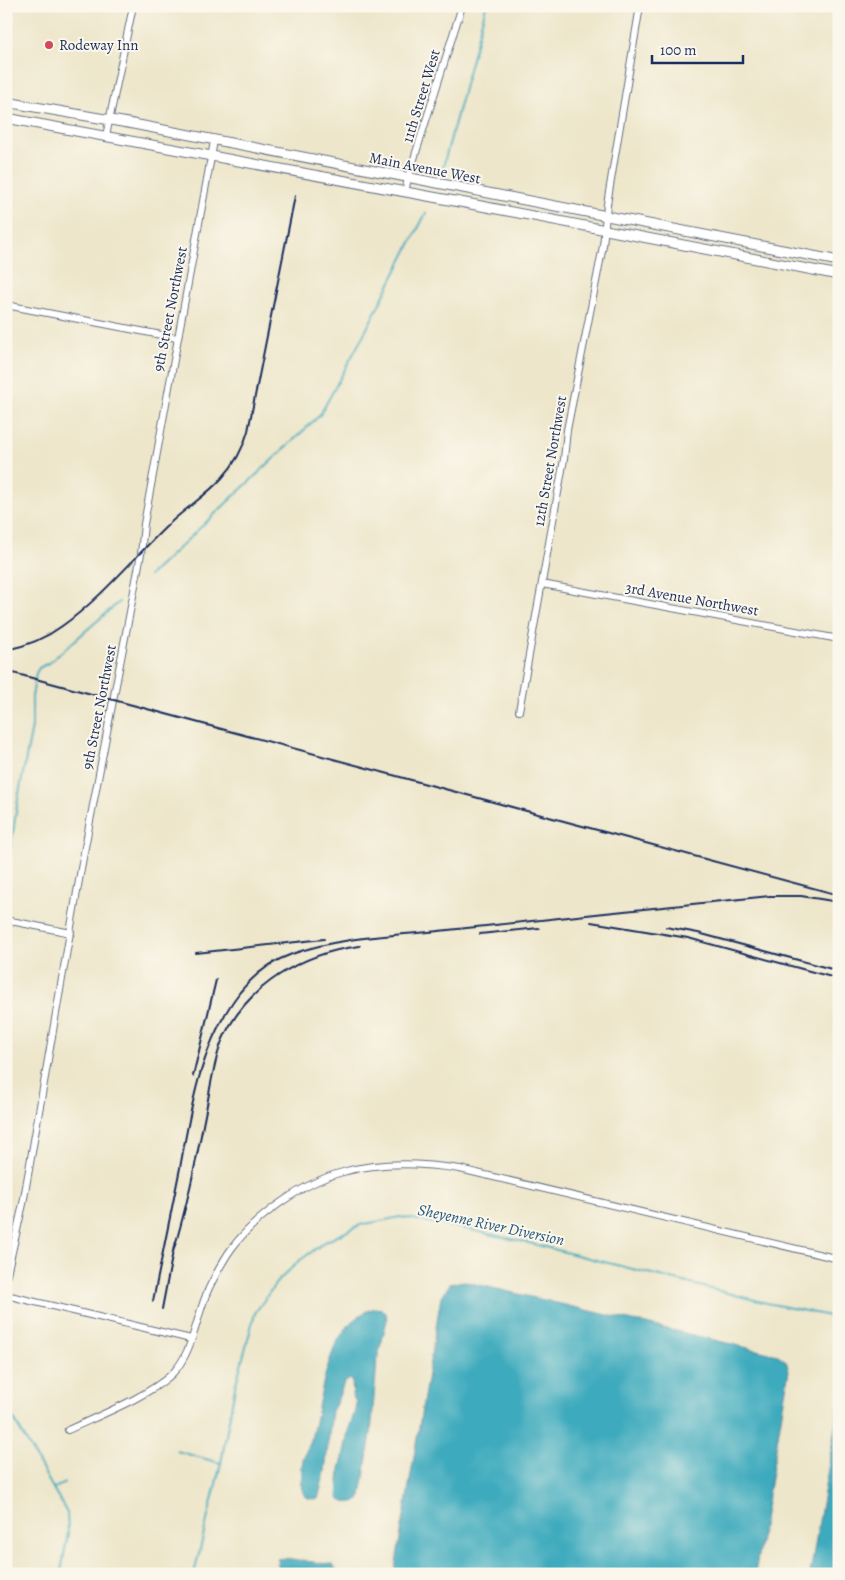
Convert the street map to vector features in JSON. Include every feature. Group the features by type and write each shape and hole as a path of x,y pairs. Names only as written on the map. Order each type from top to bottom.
{"main road":[{"name":"Main Avenue West","path":"6,102 110,120 839,261"},
{"name":"Main Avenue West","path":"6,118 839,275"}],"street":[{"path":"106,136 133,6"},
{"name":"11th Street West","path":"405,193 408,178 462,6"},
{"name":"12th Street Northwest","path":"519,711 564,459 567,430 606,230 607,204 640,6"},
{"name":"9th Street Northwest","path":"6,1278 23,1204 141,554 144,524 177,338 214,141"},
{"path":"6,305 177,338"},
{"name":"3rd Avenue Northwest","path":"542,584 839,639"},
{"path":"6,920 71,932"},
{"path":"68,1430 146,1392 172,1374 186,1355 202,1302 232,1248 256,1223 284,1201 312,1184 342,1172 366,1167 398,1164 428,1164 460,1169 839,1259"},
{"path":"6,1295 191,1339"}],"water":[{"path":"463,1281 778,1355 786,1361 789,1370 755,1574 394,1574 441,1297 450,1284"},
{"path":"375,1308 382,1309 386,1313 387,1320 377,1361 371,1434 361,1496 359,1500 350,1502 345,1502 338,1498 340,1468 356,1402 353,1397 352,1381 350,1379 344,1383 332,1411 325,1471 318,1499 308,1498 305,1496 302,1488 302,1463 311,1438 329,1361 336,1344 346,1328 359,1316"},
{"path":"839,1405 839,1574 810,1574"},
{"path":"285,1558 333,1565 337,1572 336,1574 294,1574 279,1569 277,1559"}],"waterway":[{"path":"443,167 486,6"},
{"path":"149,576 320,415 426,213"},
{"path":"6,879 18,799 32,727 32,697 36,673 39,668 50,662 119,602"},
{"name":"Sheyenne River Diversion","path":"194,1574 221,1463 235,1387 255,1313 276,1283 299,1261 325,1242 360,1225 400,1217 462,1228 767,1303 839,1318"},
{"path":"6,1405 67,1513 68,1533 61,1571"},
{"path":"177,1451 220,1463"},
{"path":"54,1489 64,1483"}],"railway":[{"path":"6,650 43,638 77,615 105,590 170,523 216,484 234,462 244,444 248,431 295,196"},
{"path":"6,671 839,895"},
{"path":"153,1301 194,1099 207,1054 227,1011 240,992 257,974 277,960 311,948 369,937 770,896 801,896 839,902"},
{"path":"591,922 688,938 839,979"},
{"path":"666,927 698,933 839,971"},
{"path":"480,934 539,928"},
{"path":"196,953 324,939"},
{"path":"173,1252 191,1184 216,1059 232,1021 261,989 278,976 317,956 360,946"},
{"path":"193,1076 216,980"},
{"path":"162,1309 174,1246"}],"place":[{"name":"Rodeway Inn","path":"49,45"}]}
